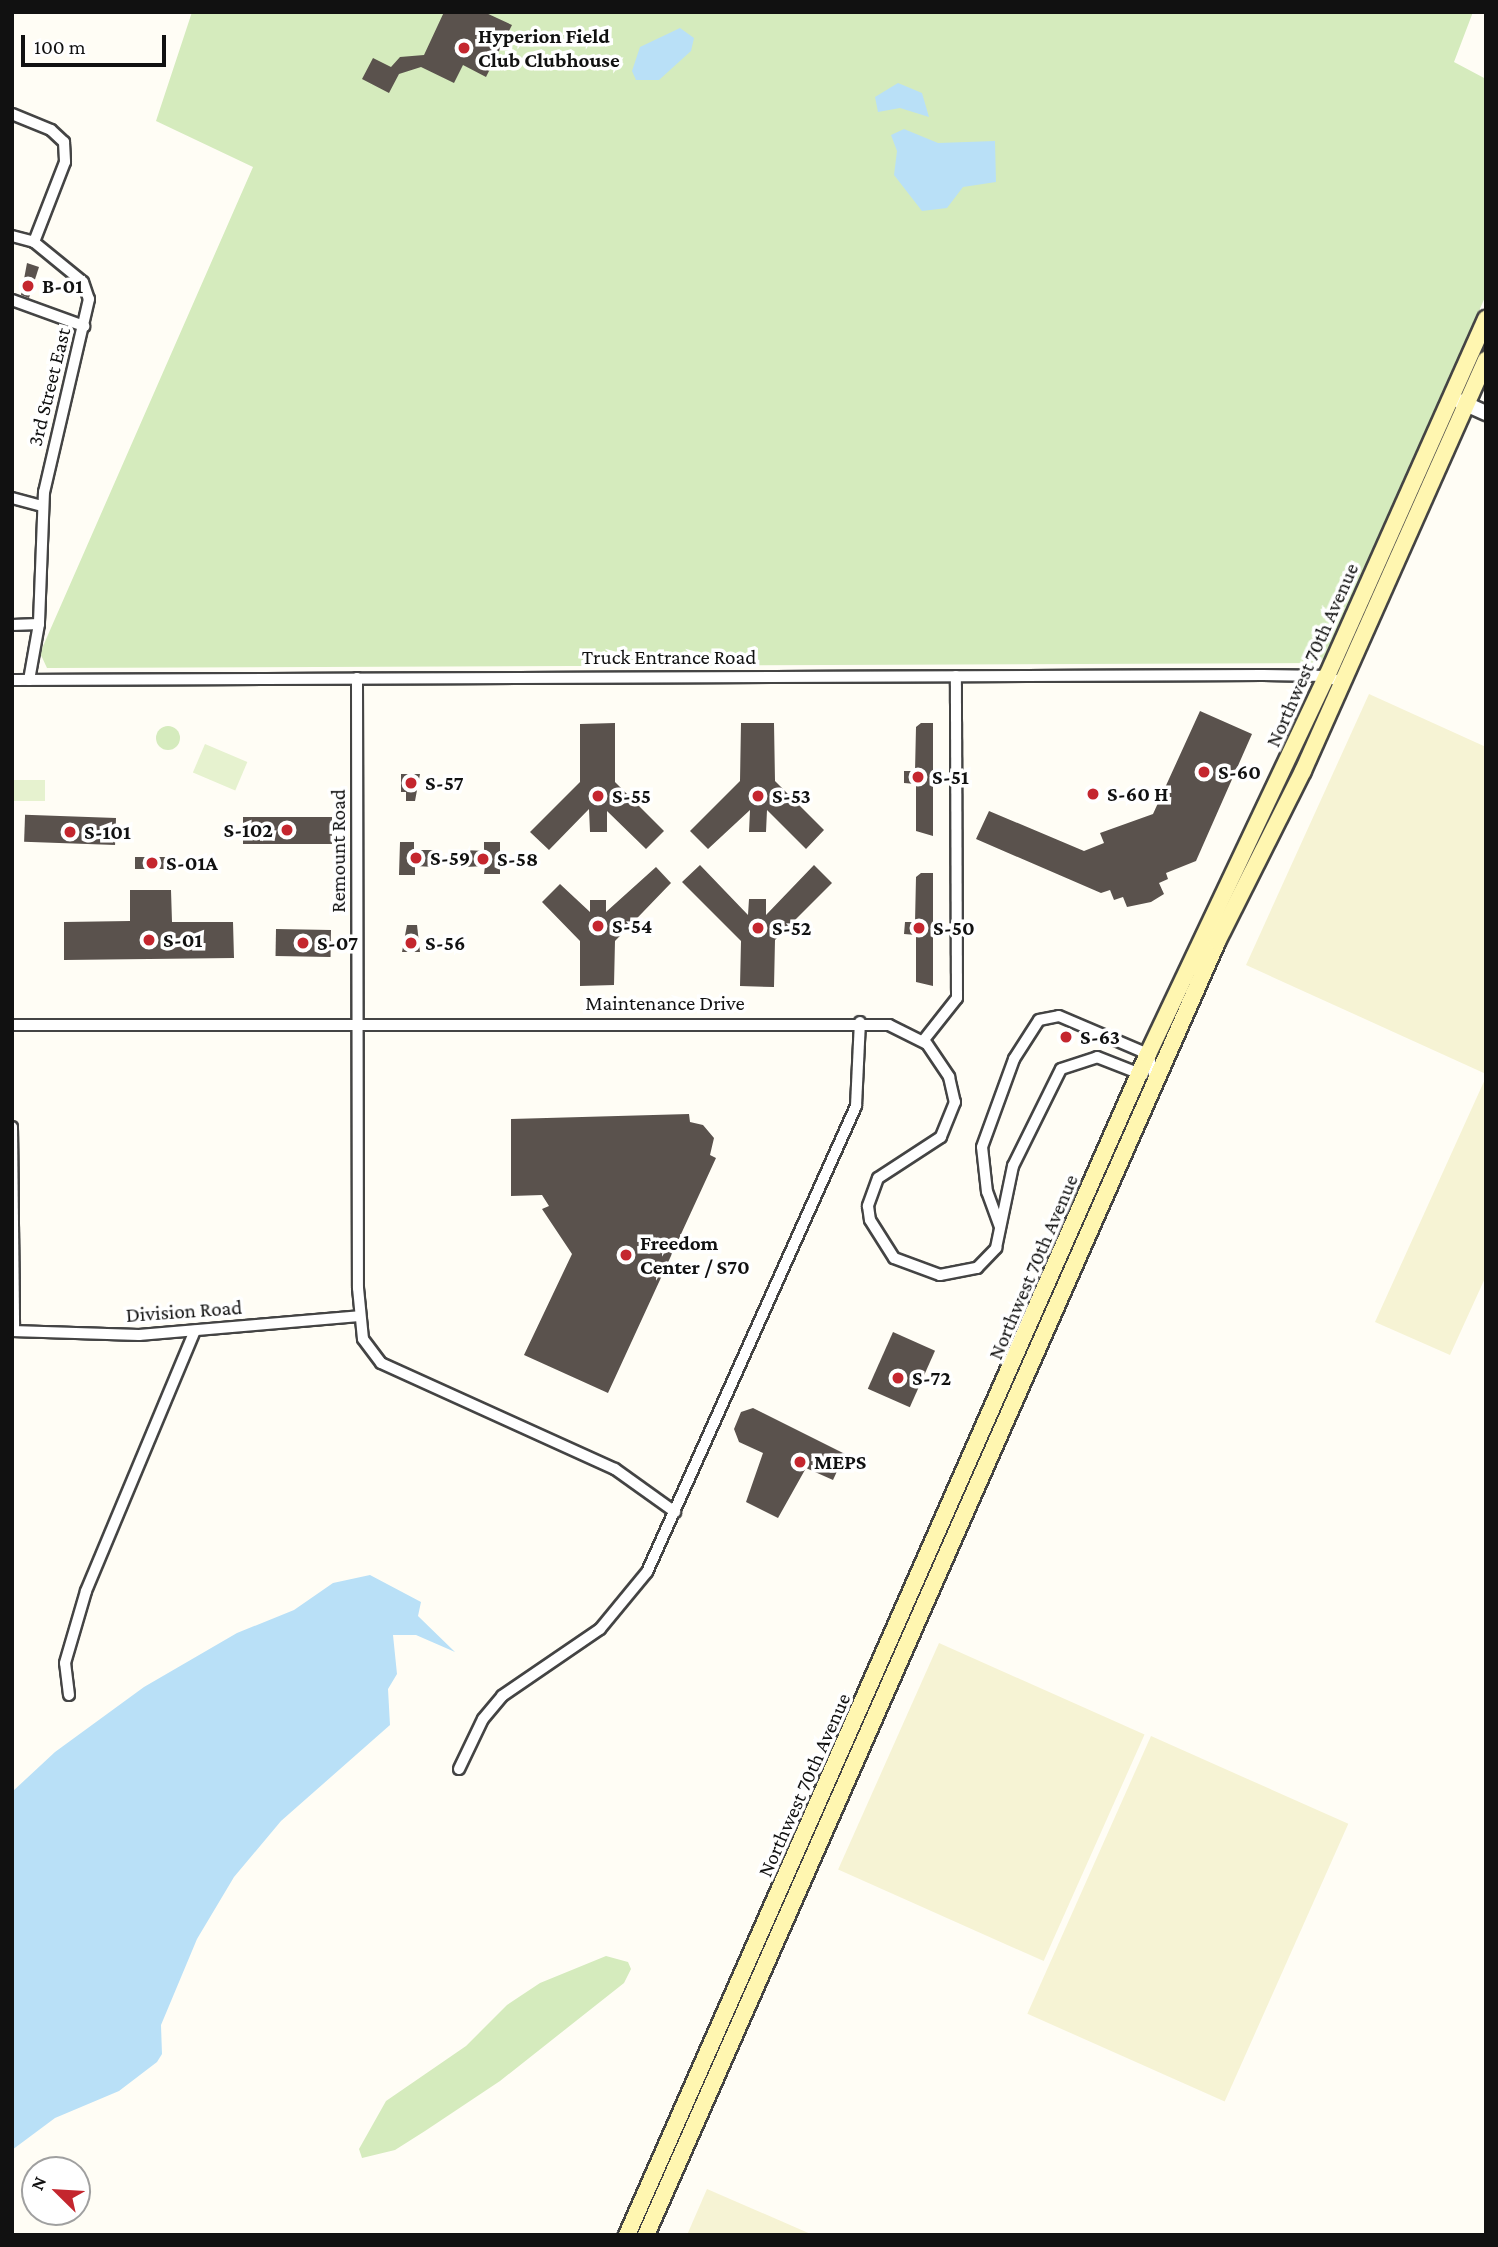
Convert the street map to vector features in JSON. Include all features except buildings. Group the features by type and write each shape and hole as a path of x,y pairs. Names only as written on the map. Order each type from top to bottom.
{"main road":[{"name":"Northwest 70th Avenue","path":"627,2235 1148,1077 1334,679 1458,400 1486,319"},
{"name":"Northwest 70th Avenue","path":"1458,400 1486,360"},
{"name":"Northwest 70th Avenue","path":"646,2235 1148,1077 1148,1054 1334,679"}],"street":[{"path":"12,114 58,135 65,162 33,242 12,236"},
{"name":"3rd Street East","path":"29,680 39,624 42,506 89,299 83,282 33,242"},
{"path":"12,300 84,326"},
{"path":"1458,400 1486,413"},
{"path":"12,498 42,506"},
{"path":"12,625 39,624"},
{"path":"923,1041 957,999 956,676"},
{"name":"Truck Entrance Road","path":"12,680 956,676 1334,679"},
{"name":"Remount Road","path":"357,678 359,1316 363,1339 381,1363 615,1469 674,1513"},
{"path":"1001,1228 987,1192 982,1147 1000,1090 1031,1028 1039,1020 1059,1016 1148,1054"},
{"path":"459,1769 479,1726 502,1696 590,1638 638,1587 674,1513 856,1106 860,1022"},
{"name":"Maintenance Drive","path":"12,1025 860,1022 889,1025 923,1041 949,1077 953,1115 930,1147 878,1178 868,1206 870,1220 894,1258 926,1273 967,1272 996,1248 1001,1228"},
{"path":"1001,1228 1013,1166 1060,1069 1097,1058 1148,1077"},
{"path":"12,1127 13,1331"},
{"name":"Division Road","path":"13,1331 69,1337 195,1331 359,1316"},
{"path":"69,1695 65,1663 86,1591 195,1331"}],"shaded area":[{"path":"1369,694 1486,747 1486,1074 1246,965"},
{"path":"1486,1077 1486,1276 1450,1355 1375,1322"},
{"path":"939,1643 1145,1735 1044,1961 838,1870"},
{"path":"1151,1736 1348,1824 1225,2102 1027,2014"},
{"path":"707,2189 813,2235 687,2235"}],"green space":[{"path":"192,12 1473,12 1454,62 1486,79 1486,295 1327,655 1318,663 47,668 40,653 253,167 156,121"},
{"path":"168,726 177,729 180,738 177,747 168,750 159,747 156,738 159,729"},
{"path":"205,744 247,762 235,791 193,773"},
{"path":"12,780 45,780 45,801 12,801"},
{"path":"606,1956 628,1962 631,1969 624,1983 500,2081 395,2150 362,2158 359,2149 386,2101 466,2046 507,2005 540,1983"}],"water":[{"path":"680,28 694,38 691,51 659,80 636,80 632,71 640,47"},
{"path":"898,83 922,93 929,117 900,108 878,112 875,97"},
{"path":"904,129 938,143 995,141 996,182 963,187 947,208 922,211 894,175 897,151 891,135"},
{"path":"370,1575 421,1602 418,1616 455,1652 416,1635 393,1635 397,1674 388,1689 390,1725 281,1821 234,1877 197,1939 161,2025 162,2054 157,2062 119,2091 55,2118 12,2150 12,1792 55,1752 144,1687 237,1633 294,1610 333,1583"}],"place":[{"name":"Hyperion Field Club Clubhouse","path":"464,48"},
{"name":"B-01","path":"28,286"},
{"name":"S-60","path":"1204,772"},
{"name":"S-51","path":"918,777"},
{"name":"S-57","path":"411,783"},
{"name":"S-60 H","path":"1093,794"},
{"name":"S-55","path":"598,796"},
{"name":"S-53","path":"758,796"},
{"name":"S-102","path":"287,830"},
{"name":"S-101","path":"70,832"},
{"name":"S-59","path":"416,858"},
{"name":"S-58","path":"483,859"},
{"name":"S-01A","path":"152,863"},
{"name":"S-54","path":"598,926"},
{"name":"S-52","path":"758,928"},
{"name":"S-50","path":"919,928"},
{"name":"S-01","path":"149,940"},
{"name":"S-07","path":"303,943"},
{"name":"S-56","path":"411,943"},
{"name":"S-63","path":"1066,1037"},
{"name":"Freedom Center / S70","path":"626,1255"},
{"name":"S-72","path":"898,1378"},
{"name":"MEPS","path":"800,1462"}]}
